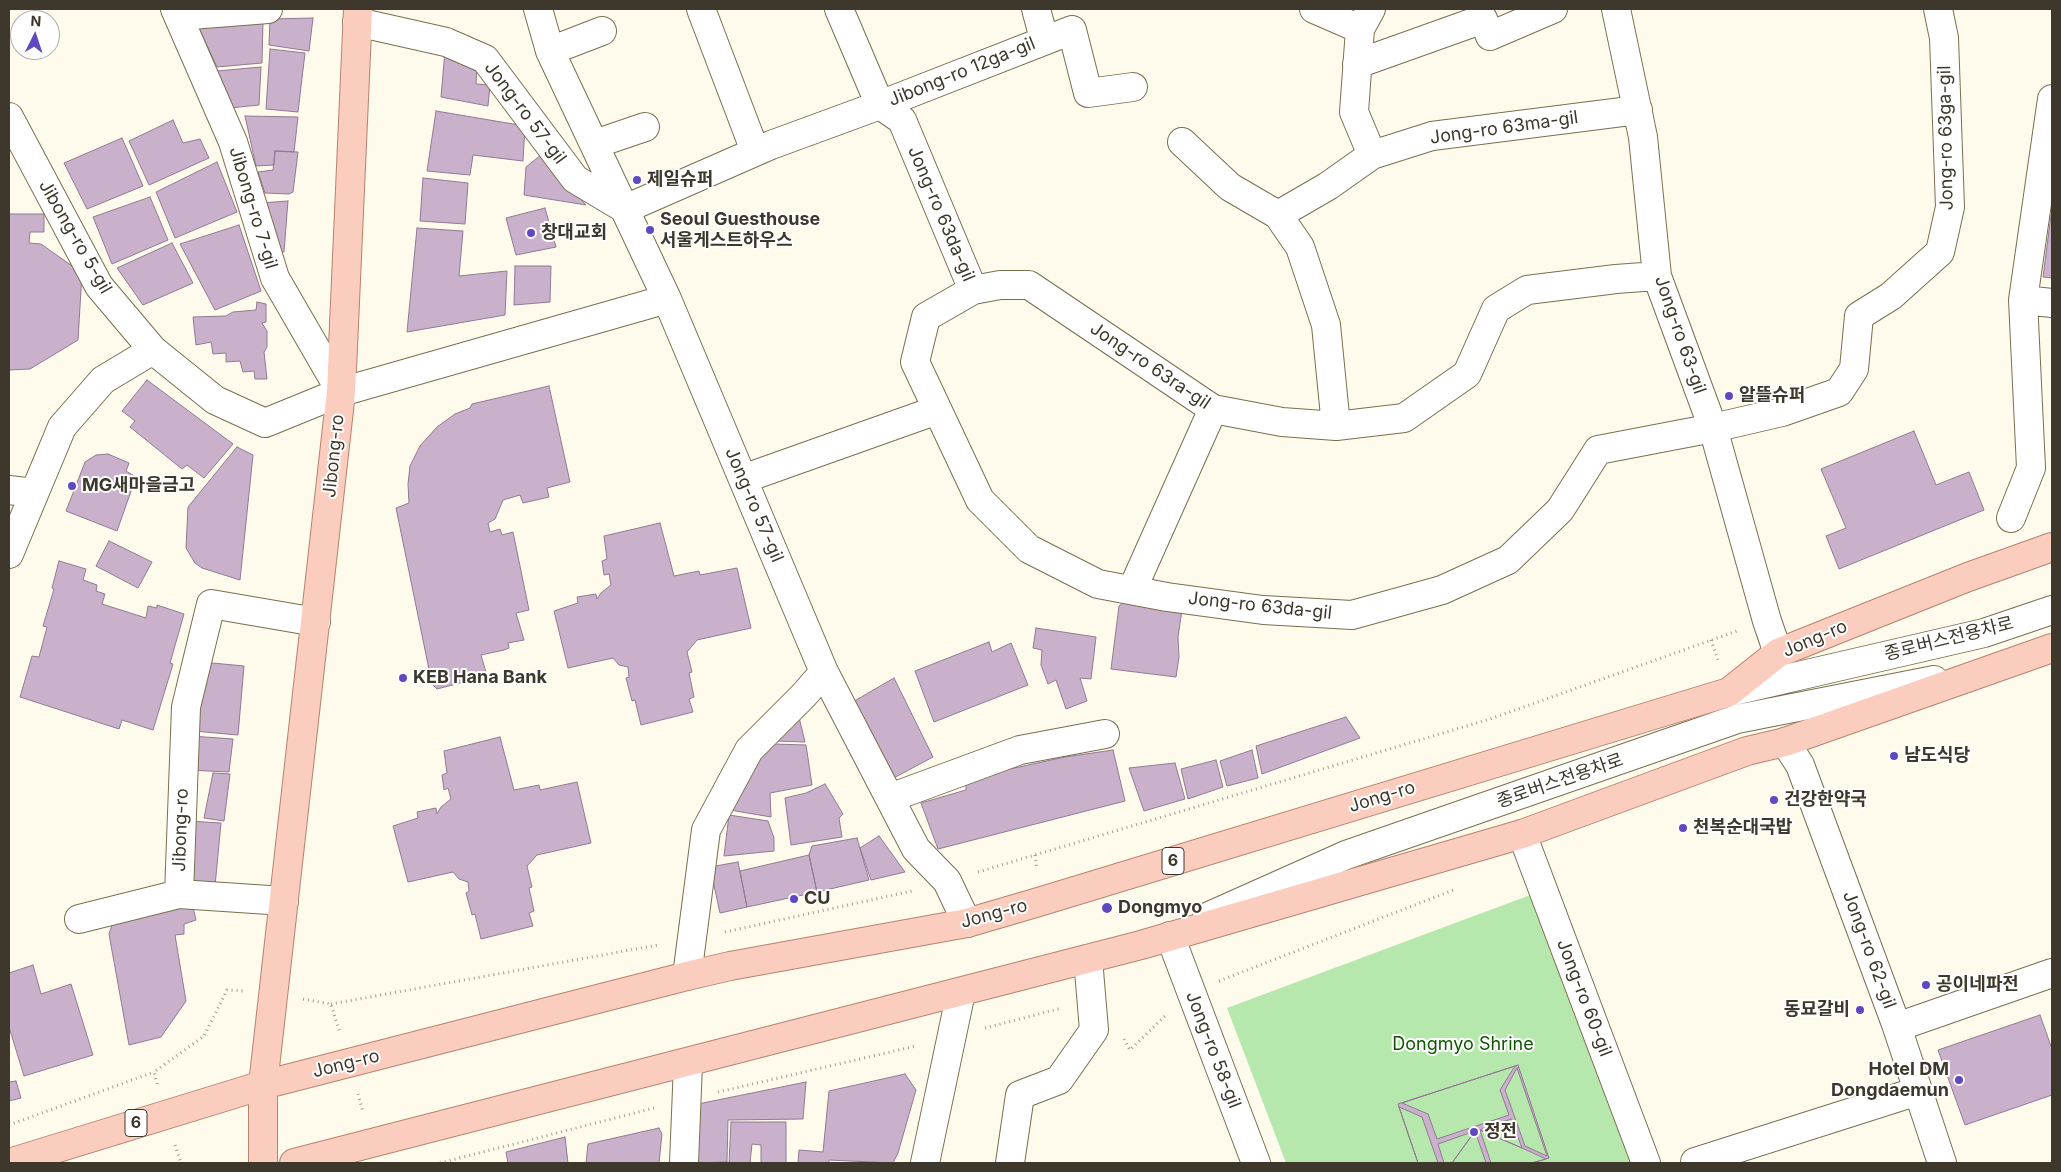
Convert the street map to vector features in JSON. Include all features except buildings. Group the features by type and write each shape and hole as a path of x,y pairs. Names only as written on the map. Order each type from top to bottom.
{"main road":[{"name":"Jibong-ro","path":"263,1163 263,1085 341,392 358,15"},
{"name":"Jong-ro","path":"9,1163 263,1085 687,976 730,966 967,923 1728,692 1778,653 1968,576 2052,547"},
{"path":"294,1163 688,1064 1141,945 1522,834 1747,751 1785,742 2052,648"}],"street":[{"name":"Jibong-ro 7-gil","path":"268,9 177,12 234,142 275,278 341,392"},
{"name":"Jong-ro 57-gil","path":"538,9 550,51 667,299 824,672 916,849 947,881 967,923"},
{"path":"701,9 756,151"},
{"name":"Jibong-ro 12ga-gil","path":"839,9 880,105"},
{"name":"Jibong-ro 12ga-gil","path":"1036,9 1044,39"},
{"path":"1314,9 1365,19 1357,64 1354,112 1372,155"},
{"path":"1357,64 1482,14 1490,36 1553,9"},
{"name":"Jong-ro 63-gil","path":"1616,9 1644,137 1657,276 1712,428 1767,621 1778,653"},
{"name":"Jong-ro 63ga-gil","path":"1712,428 1782,412 1840,392 1854,369 1860,316 1891,296 1940,252 1950,207 1944,38 1938,9"},
{"name":"Jong-ro 57-gil","path":"358,15 446,42 485,59 575,179 625,209"},
{"name":"Jibong-ro 12ga-gil","path":"625,209 756,151 880,105 1044,39 1072,30 1088,94 1133,88"},
{"path":"550,51 602,31"},
{"path":"2011,518 2030,468 2022,300 2052,99"},
{"name":"Jong-ro 63da-gil","path":"880,105 902,120 973,290 926,317 915,362 980,500 1029,549 1098,584 1264,610 1352,615 1442,590 1508,560 1560,510 1598,450 1712,428"},
{"name":"Jong-ro 63ma-gil","path":"1278,215 1328,186 1372,155 1432,136 1638,110"},
{"name":"Jibong-ro 5-gil","path":"9,117 98,286 153,350 215,400 265,423 341,392 667,299"},
{"path":"595,144 645,126"},
{"path":"1182,142 1230,187 1278,215 1300,247 1326,325 1336,426"},
{"name":"Jong-ro 63ra-gil","path":"973,290 1000,285 1029,285 1213,409 1282,422 1336,426 1404,418 1467,374 1496,310 1527,290 1657,276"},
{"path":"2022,300 2052,303"},
{"path":"9,554 21,491 62,427 102,380 153,350"},
{"path":"1132,590 1213,409"},
{"path":"743,479 937,410"},
{"name":"Jibong-ro","path":"284,901 179,894 186,707 211,604 316,622"},
{"name":"종로버스전용차로","path":"1728,692 1984,633 2052,610"},
{"name":"종로버스전용차로","path":"1141,945 1346,855 1737,720 1995,668"},
{"path":"687,976 706,830 749,750 804,695 824,672"},
{"path":"890,798 1020,750 1105,734"},
{"name":"Jong-ro 62-gil","path":"1785,742 1800,765 1897,1027 1942,1163"},
{"name":"Jong-ro 60-gil","path":"1522,834 1646,1163"},
{"path":"79,919 179,894"},
{"name":"Jong-ro 58-gil","path":"1170,936 1256,1163"},
{"path":"1010,1163 1020,1095 1059,1080 1094,1030 1088,959"},
{"path":"1897,1027 2052,973"},
{"path":"925,1163 961,992"},
{"path":"684,1163 688,1064"},
{"path":"1695,1162 1918,1091"}],"path":[{"path":"332,1004 691,939 911,891 1490,719 1767,621"},
{"path":"9,1125 154,1072 204,1036 227,990"},
{"path":"154,1072 181,1163"}],"green space":[{"name":"Dongmyo Shrine","path":"1533,894 1634,1163 1286,1163 1227,1008"}],"place":[{"name":"제일슈퍼","path":"637,180"},
{"name":"Seoul Guesthouse 서울게스트하우스","path":"650,230"},
{"name":"창대교회","path":"531,233"},
{"name":"알뜰슈퍼","path":"1729,396"},
{"name":"MG새마을금고","path":"72,486"},
{"name":"KEB Hana Bank","path":"403,678"},
{"name":"남도식당","path":"1894,756"},
{"name":"건강한약국","path":"1774,800"},
{"name":"천복순대국밥","path":"1683,828"},
{"name":"CU","path":"794,899"},
{"name":"Dongmyo","path":"1107,908"},
{"name":"공이네파전","path":"1926,985"},
{"name":"동묘갈비","path":"1860,1010"},
{"name":"Hotel DM Dongdaemun","path":"1959,1080"},
{"name":"정전","path":"1474,1132"}]}
